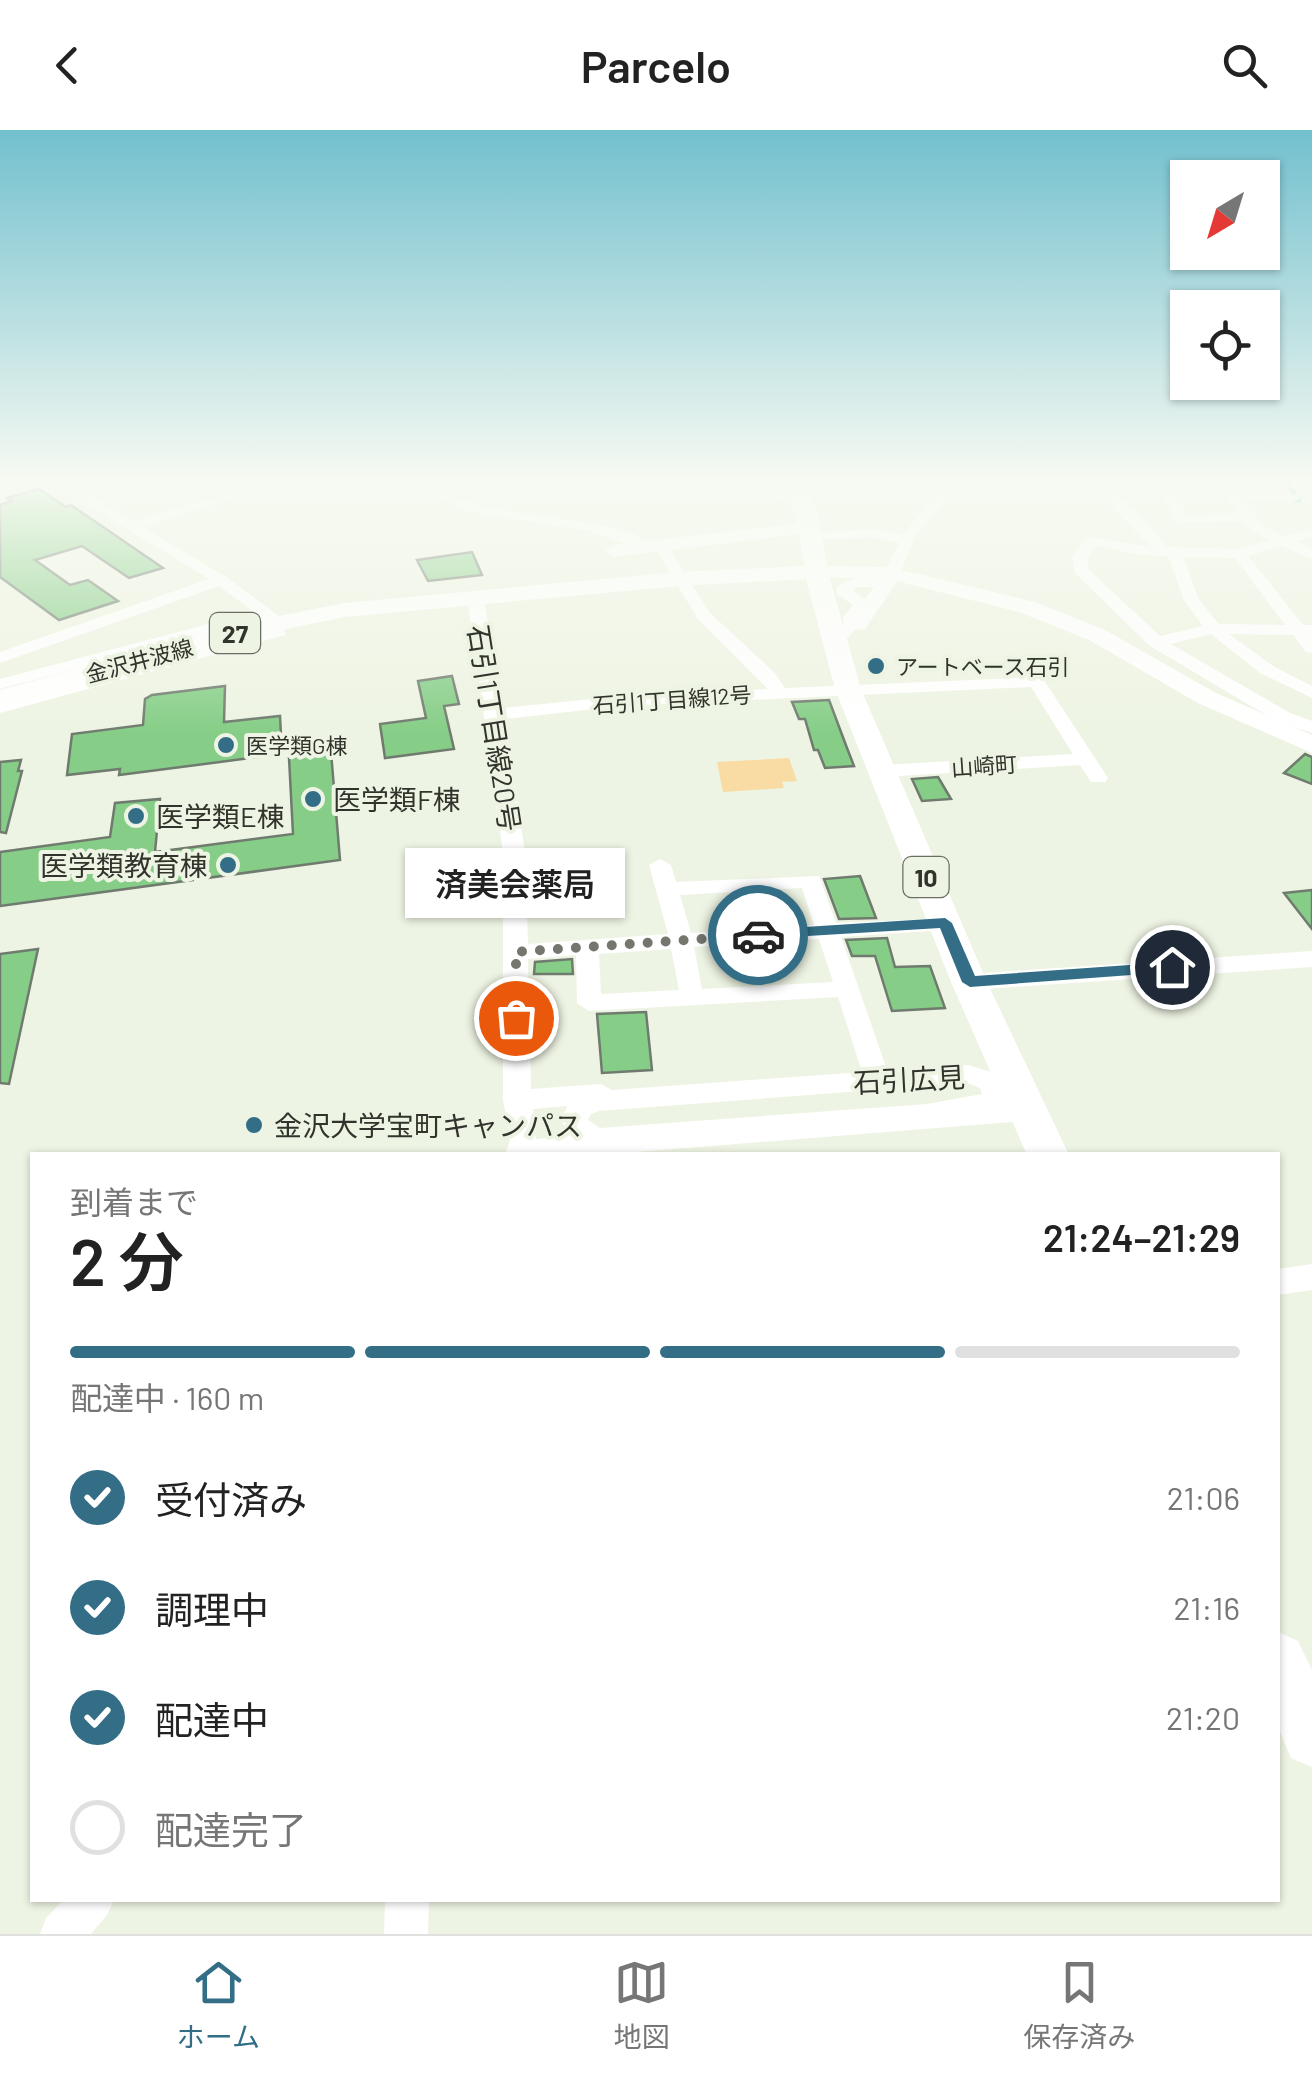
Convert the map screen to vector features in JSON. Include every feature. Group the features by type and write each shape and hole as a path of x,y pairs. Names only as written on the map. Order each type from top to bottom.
{"main road":[{"name":"10","path":"815,564 844,633 848,689 1006,1066 1047,1152"},
{"name":"金沢井波線","path":"0,698 344,610 679,579 816,572"},
{"path":"1280,1665 1312,1737"}],"street":[{"path":"193,564 221,580 277,629"},
{"path":"667,564 704,616 768,676 778,692"},
{"path":"844,633 894,564"},
{"path":"1080,564 1080,570 1156,642 1282,716 1312,728"},
{"path":"1174,564 1186,594 1212,630 1289,683 1312,693"},
{"path":"1248,564 1305,630 1312,648"},
{"path":"816,572 886,578 1027,607 1097,635 1207,698 1312,746"},
{"path":"844,633 862,604 844,593 844,587 886,578"},
{"path":"0,658 221,580"},
{"name":"石引1丁目線20号","path":"475,596 496,714 514,855 516,1100 524,1152 590,1142 1029,1113"},
{"path":"0,684 260,616 277,629"},
{"path":"0,708 277,629"},
{"path":"1156,642 1212,630 1305,630"},
{"name":"石引1丁目線12号","path":"496,714 621,701 1036,681 1086,759"},
{"path":"1086,759 1098,778"},
{"name":"山崎町","path":"882,772 1086,759"},
{"path":"660,865 682,940 692,996"},
{"path":"668,889 810,881 876,1075"},
{"path":"516,952 945,923"},
{"path":"588,947 589,1004 844,989"},
{"path":"970,982 1312,959"},
{"path":"516,1100 1006,1066"},
{"name":"石引広見","path":"968,1074 986,1078 996,1092 994,1100 986,1106 927,1114 590,1142 574,1121 580,1108 596,1100 968,1074"},
{"path":"578,1095 560,1111 558,1123 562,1134 590,1142"},
{"path":"1280,1282 1312,1277"},
{"path":"62,1934 90,1902"},
{"path":"406,1934 407,1902"}],"shaded area":[{"path":"789,758 797,781 782,782 784,788 723,792 717,762"}],"building":[{"path":"0,564 41,564 70,585 88,580 118,601 59,620 0,577"},
{"path":"109,564 157,564 163,568 129,578"},
{"path":"419,564 477,564 482,575 428,581"},
{"path":"452,676 459,704 444,706 454,749 385,758 380,724 426,718 418,681"},
{"path":"225,686 224,722 280,716 282,754 119,775 120,769 67,775 72,734 143,725 145,699 152,695"},
{"path":"829,700 854,766 825,768 818,750 814,750 805,719 799,719 792,702"},
{"path":"331,752 340,860 0,906 0,852 110,837 115,803 160,799 155,852 293,834 289,758"},
{"path":"1305,754 1312,757 1312,784 1284,773"},
{"path":"21,760 18,771 22,771 6,833 0,832 0,762"},
{"path":"938,777 951,799 922,801 912,779"},
{"path":"860,876 876,918 839,919 824,879"},
{"path":"1312,890 1312,929 1284,893"},
{"path":"887,938 895,967 930,966 945,1008 892,1011 875,956 852,956 846,940"},
{"path":"38,949 9,1084 0,1083 0,954"},
{"path":"572,959 573,974 534,974 535,962"},
{"path":"646,1012 652,1070 602,1073 597,1014"}],"way so far":[{"path":"516,1018 516,952 758,935"}],"place":[{"name":"アートベース石引","path":"876,666"},
{"name":"医学類G棟","path":"226,745"},
{"name":"医学類F棟","path":"313,799"},
{"name":"医学類E棟","path":"136,816"},
{"name":"医学類教育棟","path":"228,865"},
{"name":"済美会薬局","path":"516,1018"},
{"name":"金沢大学宝町キャンパス","path":"254,1125"}],"route":[{"path":"758,935 945,923 970,982 1172,967"}]}
